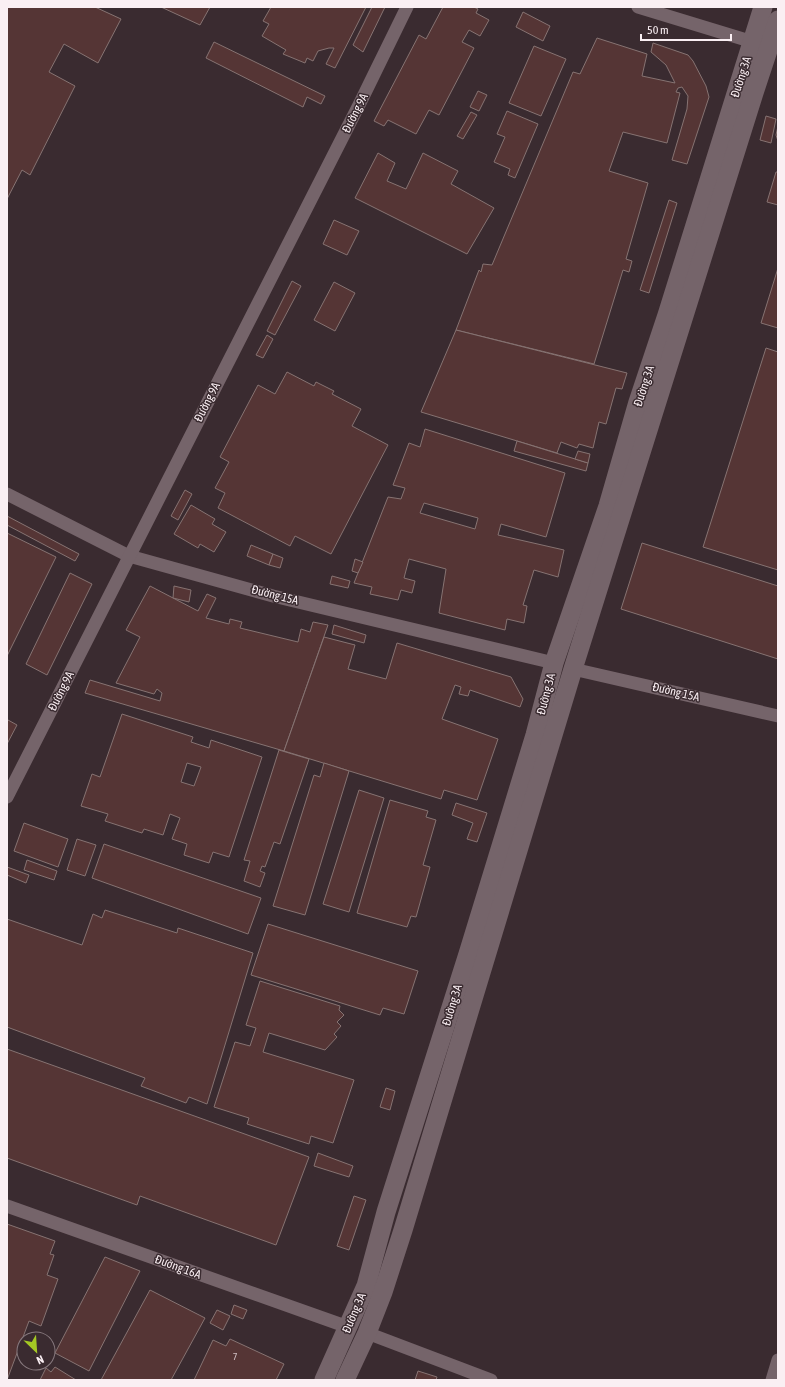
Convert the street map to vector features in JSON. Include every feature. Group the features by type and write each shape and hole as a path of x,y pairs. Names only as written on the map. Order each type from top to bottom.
{"street":[{"name":"Đường 9A","path":"7,797 408,7"},
{"path":"638,7 767,46"},
{"name":"Đường 3A","path":"345,1380 367,1333 383,1292 403,1230 573,669 767,46 763,7"},
{"name":"Đường 3A","path":"324,1380 366,1286 386,1212 535,734 554,663 608,506 638,402 667,315 778,20"},
{"name":"Đường 15A","path":"7,494 129,556 273,596 554,663"},
{"path":"554,663 573,669"},
{"name":"Đường 15A","path":"573,669 778,716"},
{"name":"Đường 16A","path":"7,1206 348,1327"},
{"path":"348,1327 491,1380"},
{"path":"772,1380 778,1360"}],"building":[{"path":"7,7 95,7 121,19 98,63 64,44 49,72 75,86 30,175 22,170 7,199"},
{"path":"161,7 210,7 200,25"},
{"path":"271,7 366,7 335,68 326,64 334,48 318,51 313,61 307,58 305,63 283,54 286,50 262,36 269,24 263,21"},
{"path":"372,7 385,7 363,52 353,45"},
{"path":"443,7 474,7 478,9 476,13 489,20 480,36 469,30 462,42 474,48 439,115 429,110 416,134 388,120 384,126 374,121 419,35 426,39"},
{"path":"523,12 550,26 543,41 516,27"},
{"path":"597,38 647,54 642,76 675,83 666,65 651,52 653,43 688,55 693,61 706,86 709,97 687,164 672,160 687,109 688,96 682,87 678,88 676,92 680,93 667,143 623,132 609,171 648,183 626,259 632,261 629,272 623,270 594,364 456,330 479,270 481,272 483,264 492,265 573,72 580,74"},
{"path":"214,42 325,96 321,104 307,97 303,107 206,58"},
{"path":"534,46 566,59 541,116 509,103"},
{"path":"478,91 487,95 479,111 470,107"},
{"path":"507,111 538,124 515,178 508,175 510,169 494,162 505,137 497,134"},
{"path":"471,112 477,115 463,139 457,136"},
{"path":"766,116 776,119 771,143 760,140"},
{"path":"778,126 778,141 776,135"},
{"path":"378,153 395,163 387,181 406,189 423,153 458,171 451,184 494,208 467,254 355,198"},
{"path":"776,172 778,172 778,205 767,202"},
{"path":"669,200 677,203 649,293 640,290"},
{"path":"334,220 359,231 347,255 323,244"},
{"path":"778,268 778,328 761,323"},
{"path":"292,281 301,286 275,335 267,331"},
{"path":"334,282 355,293 335,331 314,320"},
{"path":"456,330 627,373 622,389 616,388 606,424 599,422 593,448 579,444 577,448 561,442 557,453 421,412"},
{"path":"267,335 273,339 263,358 256,355"},
{"path":"766,348 778,352 778,570 703,547"},
{"path":"287,372 314,386 316,382 334,391 332,394 361,409 352,426 388,445 331,554 295,536 290,546 218,508 225,493 215,488 229,462 220,457 258,385 275,394"},
{"path":"425,429 565,473 546,537 501,524 498,535 564,550 558,577 534,570 523,605 527,606 524,623 507,619 505,630 439,613 446,569 409,559 404,578 415,581 412,593 401,590 398,600 370,594 372,587 354,583 388,497 401,499 405,488 393,485 409,443 420,447","holes":["424,503 478,518 475,529 420,513"]},
{"path":"517,441 588,463 586,471 514,451"},
{"path":"578,451 590,454 588,463 575,459"},
{"path":"185,490 192,494 178,520 171,516"},
{"path":"191,505 215,519 212,524 226,532 214,552 200,544 198,548 174,534"},
{"path":"7,516 79,554 75,561 7,525"},
{"path":"7,533 56,557 7,656"},
{"path":"642,543 778,586 778,659 621,609"},
{"path":"251,545 273,554 269,565 247,556"},
{"path":"273,554 283,558 280,568 269,565"},
{"path":"355,559 363,562 358,573 352,571"},
{"path":"70,573 92,584 47,675 26,664"},
{"path":"332,576 350,581 348,588 330,584"},
{"path":"150,586 198,611 207,594 216,598 206,618 229,624 230,619 242,622 240,628 298,642 301,629 310,632 313,622 328,625 284,751 85,693 90,680 160,701 162,693 157,689 154,694 116,683 140,637 126,630"},
{"path":"174,586 191,590 189,602 173,598"},
{"path":"334,625 366,635 364,643 332,634"},
{"path":"324,637 355,645 348,669 386,679 397,643 511,677 523,699 520,707 470,690 468,696 459,694 461,687 455,685 442,719 498,739 477,800 444,790 441,799 284,751"},
{"path":"122,714 193,737 191,742 209,748 211,740 262,757 229,857 213,852 209,863 184,855 187,844 172,839 180,818 170,814 163,835 144,829 142,833 105,821 108,814 81,806 92,774 100,777","holes":["187,763 201,767 194,786 181,782"]},
{"path":"8,720 17,725 7,744 7,723"},
{"path":"279,750 309,759 280,844 274,842 265,867 262,866 260,871 265,873 260,887 244,881 250,861 244,860"},
{"path":"324,763 349,771 305,915 273,906 314,775 320,777"},
{"path":"359,790 384,798 349,912 323,904"},
{"path":"390,800 428,811 426,817 436,820 423,865 430,867 416,917 411,916 407,927 357,913"},
{"path":"456,803 487,813 477,842 467,839 473,823 452,815"},
{"path":"24,823 68,839 58,867 14,851"},
{"path":"77,839 96,845 85,876 67,870"},
{"path":"104,844 261,898 248,934 92,878"},
{"path":"27,860 57,871 54,880 24,870"},
{"path":"7,867 29,875 26,883 7,875"},
{"path":"105,910 177,933 178,928 253,953 207,1104 189,1097 186,1103 141,1086 145,1078 7,1027 7,919 82,945 93,914 102,918"},
{"path":"268,924 418,971 404,1014 383,1008 380,1015 251,975"},
{"path":"260,981 340,1006 339,1010 344,1015 337,1022 341,1026 334,1034 337,1037 325,1050 269,1033 263,1052 354,1080 333,1143 311,1136 309,1144 247,1124 249,1118 214,1107 235,1042 250,1046 256,1028 246,1025"},
{"path":"7,1049 309,1157 276,1245 140,1196 137,1205 7,1158"},
{"path":"386,1088 395,1091 390,1110 380,1107"},
{"path":"318,1153 353,1166 349,1177 314,1166"},
{"path":"354,1196 366,1200 349,1250 337,1246"},
{"path":"7,1224 55,1241 50,1254 54,1255 47,1275 58,1279 41,1326 29,1321 25,1331 16,1331 16,1356 7,1380"},
{"path":"105,1257 140,1271 89,1371 56,1354"},
{"path":"150,1290 205,1318 171,1380 101,1380"},
{"path":"234,1305 247,1310 243,1319 231,1314"},
{"path":"217,1310 230,1316 223,1330 210,1323"},
{"path":"230,1339 284,1364 276,1380 194,1380 213,1340 226,1346"},
{"path":"56,1368 76,1380 40,1380 44,1371 56,1371"},
{"path":"418,1371 437,1377 436,1380 415,1380"}]}
